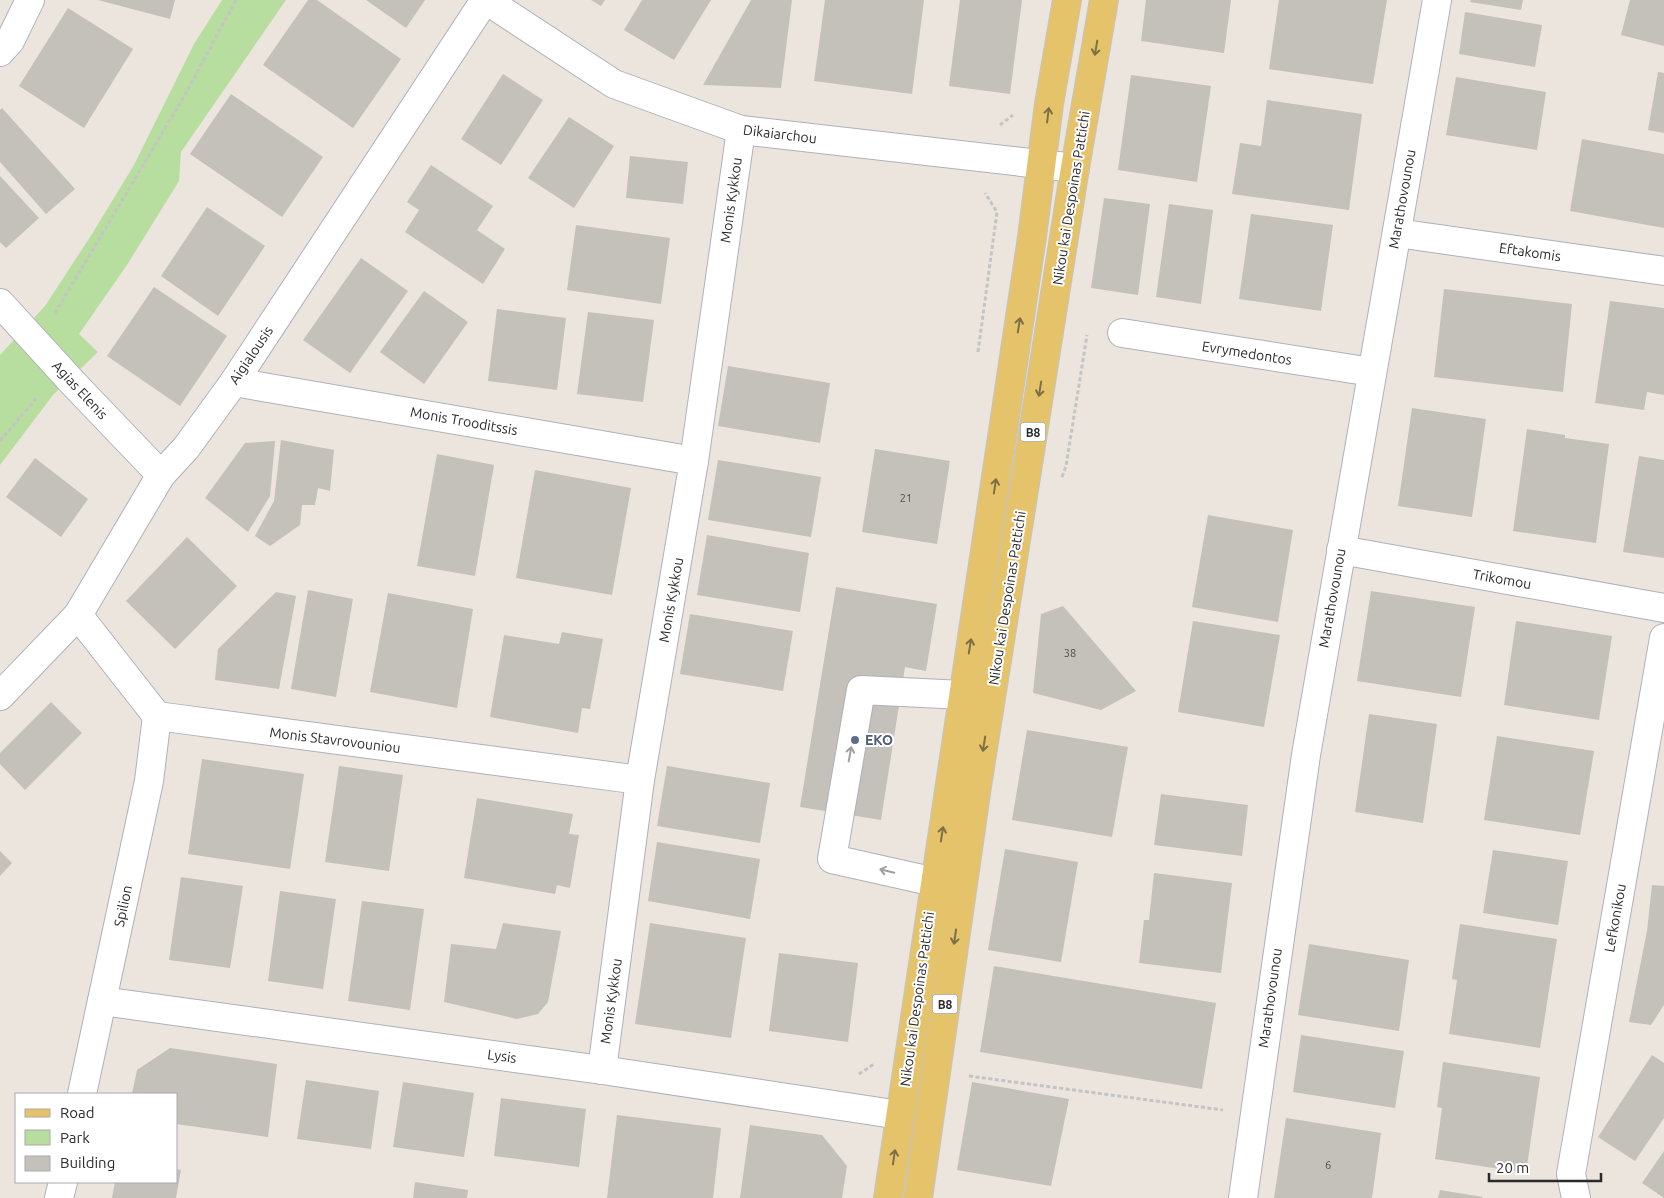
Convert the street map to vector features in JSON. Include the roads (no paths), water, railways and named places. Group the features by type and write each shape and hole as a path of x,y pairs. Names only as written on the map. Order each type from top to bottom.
{"main road":[{"name":"Nikou kai Despoinas Pattichi","path":"888,1198 1042,164 1049,104 1067,0"},
{"name":"Nikou kai Despoinas Pattichi","path":"918,1198 962,888 1075,168 1104,0"}],"street":[{"path":"0,52 10,41 30,0"},
{"name":"Dikaiarchou","path":"485,0 614,84 741,130 1075,168"},
{"name":"Aigialousis","path":"0,696 78,615 161,475 186,448 234,382 485,0"},
{"name":"Marathovounou","path":"1243,1198 1306,754 1437,0"},
{"name":"Monis Kykkou","path":"602,1070 640,780 694,461 741,130"},
{"name":"Eftakomis","path":"1396,233 1664,271"},
{"name":"Agias Elenis","path":"1,304 161,475"},
{"name":"Evrymedontos","path":"1122,333 1372,372"},
{"name":"Monis Trooditssis","path":"234,382 694,461"},
{"name":"Trikomou","path":"1340,550 1664,608"},
{"path":"78,615 156,716"},
{"name":"Lefkonikou","path":"1576,1198 1571,1174 1664,638"},
{"path":"935,882 832,859 861,690 963,694"},
{"name":"Monis Stavrovouniou","path":"156,716 640,780"},
{"name":"Spilion","path":"82,1093 149,781 156,716"},
{"name":"Lysis","path":"102,1001 602,1070 900,1115"},
{"path":"59,1198 63,1183"}],"place":[{"name":"EKO","path":"855,740"}]}
